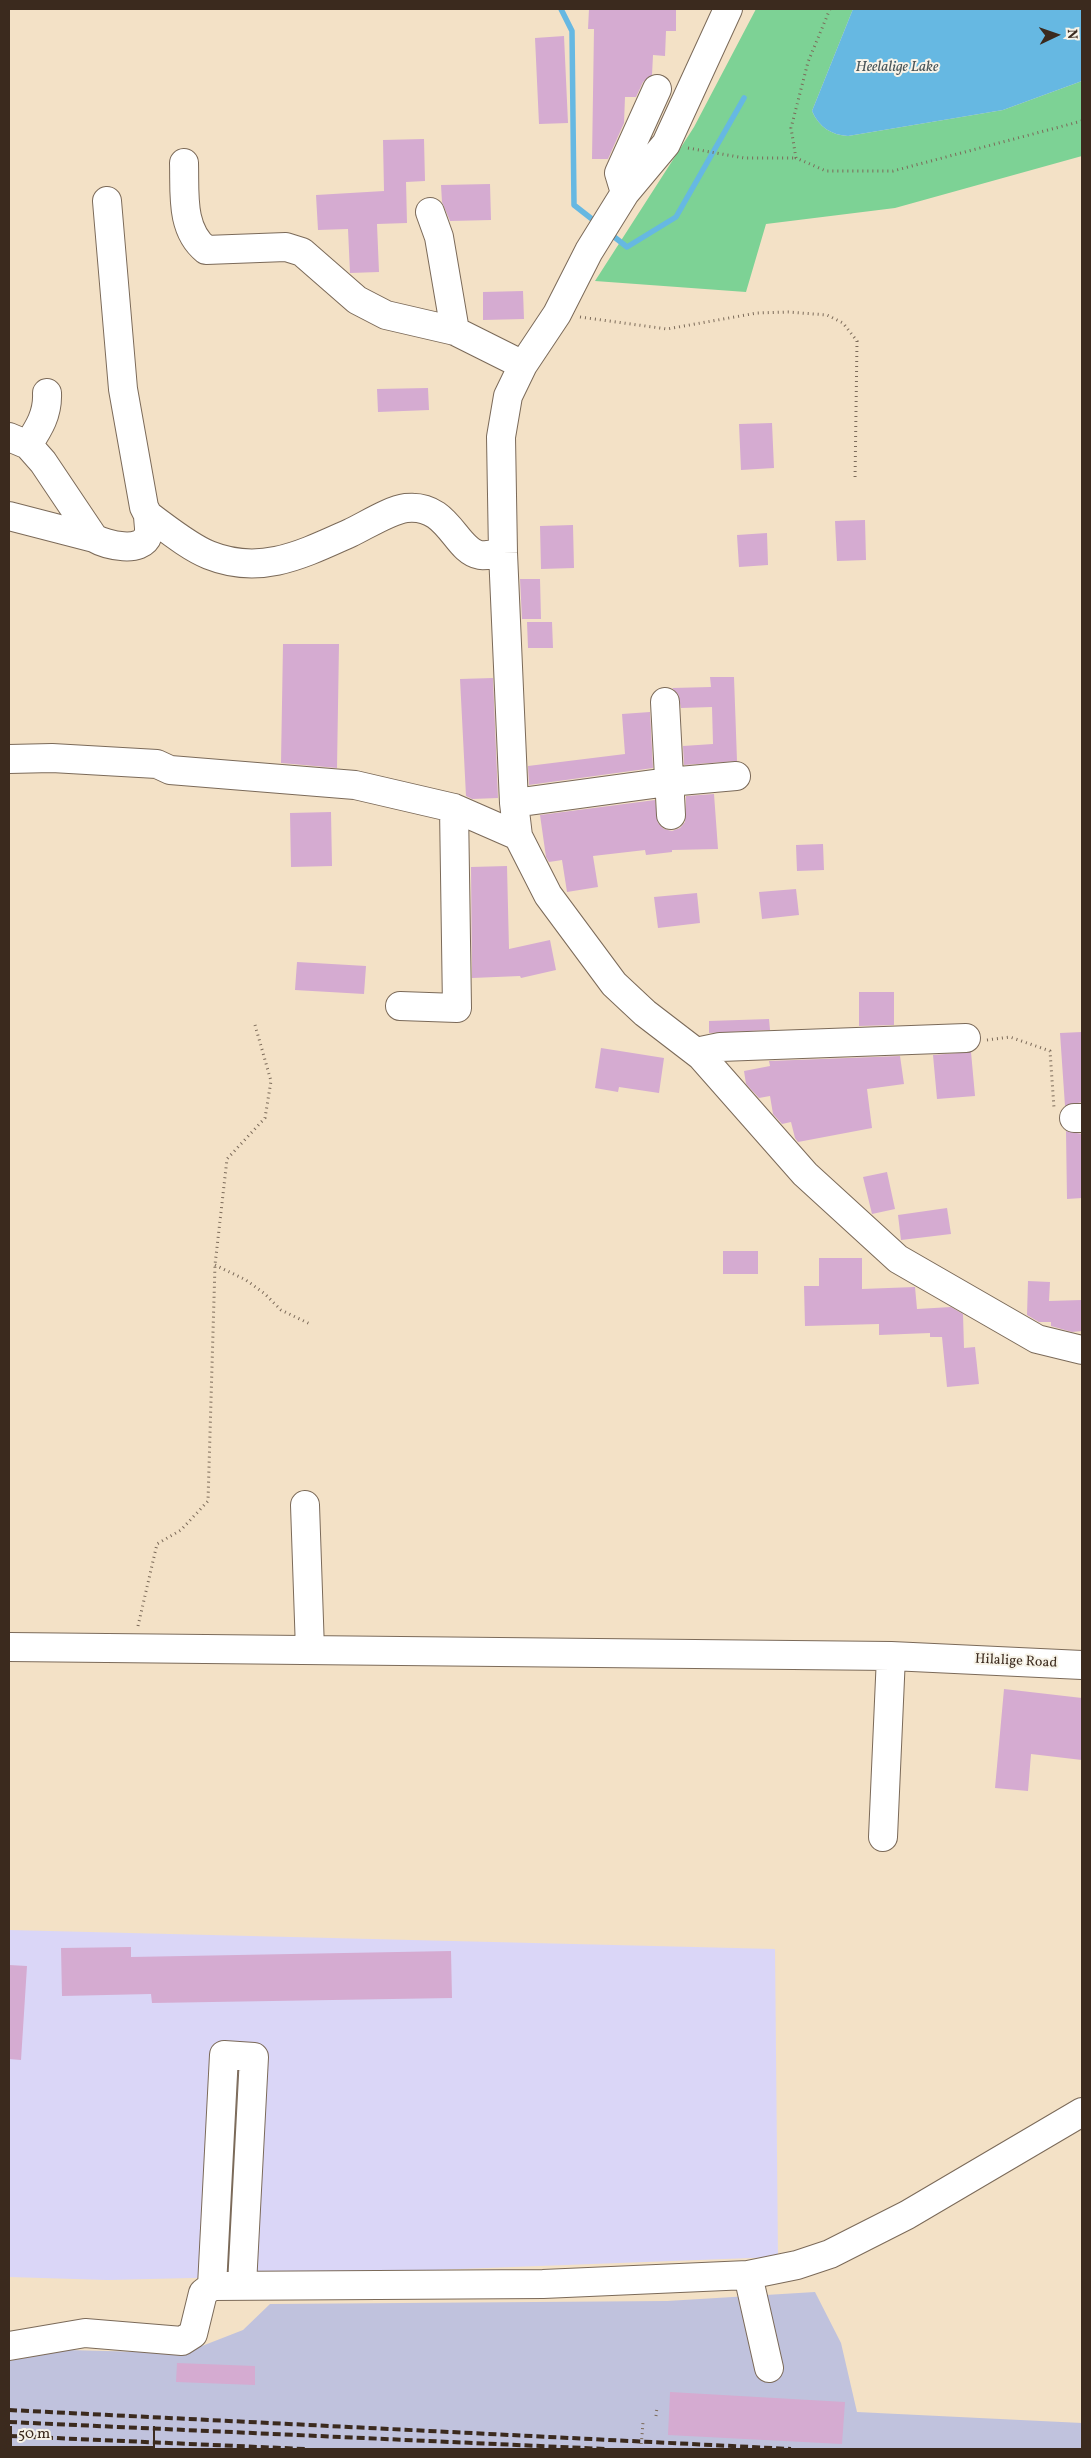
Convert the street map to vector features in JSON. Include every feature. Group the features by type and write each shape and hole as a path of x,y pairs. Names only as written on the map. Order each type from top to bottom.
{"street":[{"path":"728,9 666,144 626,193 589,251 557,314 522,365 508,396 500,437 514,803 518,836 548,895 614,984 645,1013 696,1052 805,1174 898,1259 1037,1339 1082,1350"},
{"path":"626,193 619,173 657,89"},
{"path":"184,163 187,219 198,244 206,250 286,247 302,252 357,300 386,315 455,331 522,365"},
{"path":"9,516 94,538 105,544 124,547 137,545 144,541 148,535 148,516 144,507 123,389 107,201"},
{"path":"430,212 440,237 455,331"},
{"path":"47,394 48,404 42,424 18,441 44,462 94,538"},
{"path":"148,516 207,555 232,562 264,565 300,555 406,508 428,510 447,523 462,543 479,555 503,553"},
{"path":"665,702 671,815"},
{"path":"9,759 52,758 156,764 170,770 355,784 454,808 518,836"},
{"path":"514,803 668,782 736,776"},
{"path":"400,1006 457,1008 454,808"},
{"path":"696,1052 720,1047 966,1038"},
{"path":"305,1505 310,1650"},
{"name":"Hilalige Road","path":"9,1647 891,1656 1082,1665"},
{"path":"883,1837 891,1656"},
{"path":"212,2286 224,2055 254,2057 242,2285"},
{"path":"9,2346 85,2333 182,2341 193,2334 203,2293 212,2286 543,2284 748,2275 798,2265 830,2254 907,2215 1082,2112"},
{"path":"748,2275 769,2368"}],"path":[{"path":"796,158 791,128 808,62 830,9"},
{"path":"666,144 744,158 796,158 826,171 893,171 1082,121"},
{"path":"557,314 667,329 757,313 788,312 827,315 843,323 857,341 855,480"},
{"path":"133,1648 157,1544 181,1530 208,1501 215,1265 227,1158 265,1118 271,1081 254,1025"},
{"path":"966,1038 992,1041 1010,1037 1050,1051 1053,1108 1060,1118 1078,1118"},
{"path":"215,1265 246,1280 265,1294 281,1310 310,1324"},
{"path":"656,2416 657,2407"},
{"path":"642,2449 643,2422"}],"shaded area":[{"path":"9,1930 775,1949 778,2257 275,2276 108,2280 9,2277"},
{"path":"815,2292 841,2343 857,2412 1082,2423 1082,2449 9,2449 9,2361 68,2350 184,2353 243,2330 270,2304 667,2301"}],"green space":[{"path":"756,9 853,9 812,111 818,122 831,132 848,136 1003,110 1082,81 1082,156 895,208 766,224 746,292 595,281 694,127"}],"water":[{"name":"Heelalige Lake","path":"853,9 1082,9 1082,81 1003,110 848,136 836,134 822,126 812,111"}],"building":[{"path":"589,9 676,9 676,31 666,31 665,56 653,55 652,75 643,82 636,97 625,97 624,123 608,159 592,159 594,29 588,29"},
{"path":"564,36 568,123 539,124 535,38"},
{"path":"424,139 425,181 406,182 407,223 377,224 379,272 350,273 348,229 318,230 316,195 384,191 383,140"},
{"path":"490,184 491,220 450,221 442,202 441,185"},
{"path":"523,291 524,319 483,320 483,292"},
{"path":"428,388 429,410 378,412 377,389"},
{"path":"772,423 774,468 741,470 739,424"},
{"path":"865,520 866,560 837,561 835,521"},
{"path":"573,525 574,568 541,569 540,526"},
{"path":"767,533 768,565 739,567 737,535"},
{"path":"520,579 540,579 541,619 522,619"},
{"path":"527,622 552,622 553,648 528,648"},
{"path":"283,644 339,644 337,768 281,763"},
{"path":"710,677 734,677 737,761 684,765 683,746 713,744 712,707 681,708 678,694 672,688 711,687"},
{"path":"493,678 498,798 472,799 466,796 460,679"},
{"path":"650,712 653,768 529,785 528,766 625,754 622,714"},
{"path":"714,794 718,849 672,850 672,852 646,855 645,850 593,856 598,887 567,892 562,860 549,862 546,857 540,815 655,800 658,823 664,829 672,831 680,828 685,822 686,796"},
{"path":"331,812 332,866 291,867 290,813"},
{"path":"823,844 824,870 797,871 796,845"},
{"path":"507,866 509,949 550,940 556,970 521,978 520,976 472,978 471,867"},
{"path":"796,889 799,915 762,919 759,892"},
{"path":"697,893 700,923 658,928 654,897"},
{"path":"297,962 366,966 364,994 295,990"},
{"path":"859,992 894,992 894,1025 859,1026"},
{"path":"769,1019 770,1030 709,1033 709,1021"},
{"path":"1082,1032 1082,1102 1065,1106 1060,1033"},
{"path":"601,1048 664,1058 659,1093 619,1087 618,1092 595,1088"},
{"path":"971,1052 975,1096 937,1099 933,1055"},
{"path":"900,1056 904,1084 867,1089 872,1128 798,1142 795,1138 791,1122 782,1124 773,1114 770,1096 759,1098 746,1084 744,1071 770,1066 769,1061"},
{"path":"1066,1131 1082,1134 1082,1198 1067,1199"},
{"path":"887,1172 895,1209 872,1214 863,1177"},
{"path":"947,1208 951,1234 901,1240 898,1215"},
{"path":"723,1251 758,1251 758,1274 723,1274"},
{"path":"819,1258 862,1258 862,1289 915,1287 917,1309 951,1307 963,1314 964,1348 975,1347 979,1384 947,1387 942,1337 930,1337 930,1333 879,1335 879,1324 805,1326 804,1286 819,1286"},
{"path":"1028,1281 1050,1282 1049,1301 1082,1300 1082,1331 1072,1332 1051,1326 1051,1322 1039,1322 1027,1315"},
{"path":"1004,1689 1082,1698 1082,1760 1031,1754 1028,1791 995,1788"},
{"path":"131,1947 131,1957 451,1951 452,1998 152,2003 151,1994 62,1996 61,1948"},
{"path":"9,1965 27,1966 21,2060 9,2059"},
{"path":"177,2363 255,2366 255,2385 176,2382"},
{"path":"670,2392 845,2402 842,2444 668,2435"}],"waterway":[{"path":"561,9 572,31 574,205 597,223"},
{"path":"608,232 627,247 676,217 744,98"}],"railway":[{"path":"9,2410 791,2449"},
{"path":"9,2422 606,2449"},
{"path":"9,2436 305,2449"}]}
